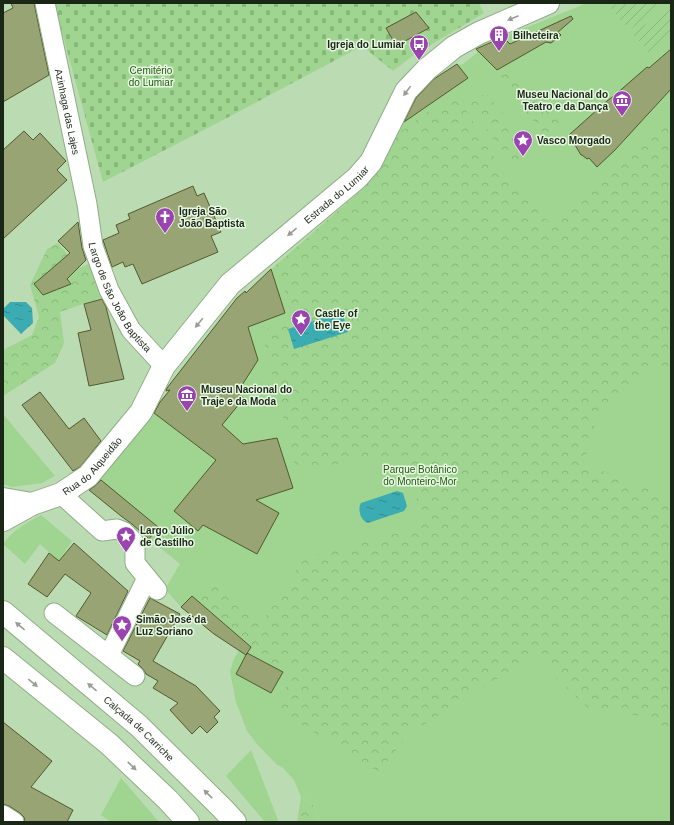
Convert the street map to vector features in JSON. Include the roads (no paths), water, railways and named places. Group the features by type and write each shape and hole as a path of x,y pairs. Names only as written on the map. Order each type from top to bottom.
{"main road":[{"name":"Estrada do Lumiar","path":"141,412 164,366 230,284 356,178 371,162 406,91 427,69 454,47 479,32 548,3"},
{"name":"Rua do Alqueidão","path":"3,520 32,504 61,494 88,476 141,412"},
{"path":"3,499 32,504"},
{"name":"Calçada de Carriche","path":"3,612 139,726 235,822"},
{"path":"3,658 109,744 168,800 188,822"}],"street":[{"name":"Azinhaga das Lajes","path":"45,3 90,221"},
{"name":"Largo de São João Baptista","path":"90,221 93,246 109,290 131,330 164,366"},
{"path":"61,494 102,531 117,529 129,536 135,546 135,563 152,584 109,656"},
{"path":"54,612 135,676"},
{"path":"3,815 14,822"}],"water":[{"path":"10,302 26,302 32,308 33,323 21,334 3,315 3,309"},
{"path":"342,312 348,332 294,349 288,329"},
{"path":"397,491 403,493 407,506 404,511 368,523 363,520 359,508 361,503"}],"place":[{"name":"Bilheteira","path":"499,52"},
{"name":"Igreja do Lumiar","path":"419,61"},
{"name":"Museu Nacional do Teatro e da Dança","path":"622,117"},
{"name":"Vasco Morgado","path":"523,157"},
{"name":"Igreja São João Baptista","path":"165,234"},
{"name":"Castle of the Eye","path":"301,336"},
{"name":"Museu Nacional do Traje e da Moda","path":"187,412"},
{"name":"Largo Júlio de Castilho","path":"126,553"},
{"name":"Simão José da Luz Soriano","path":"122,642"}],"park label":[{"name":"Cemitério do Lumiar","path":"151,76"},
{"name":"Parque Botânico do Monteiro-Mor","path":"420,474"}]}
